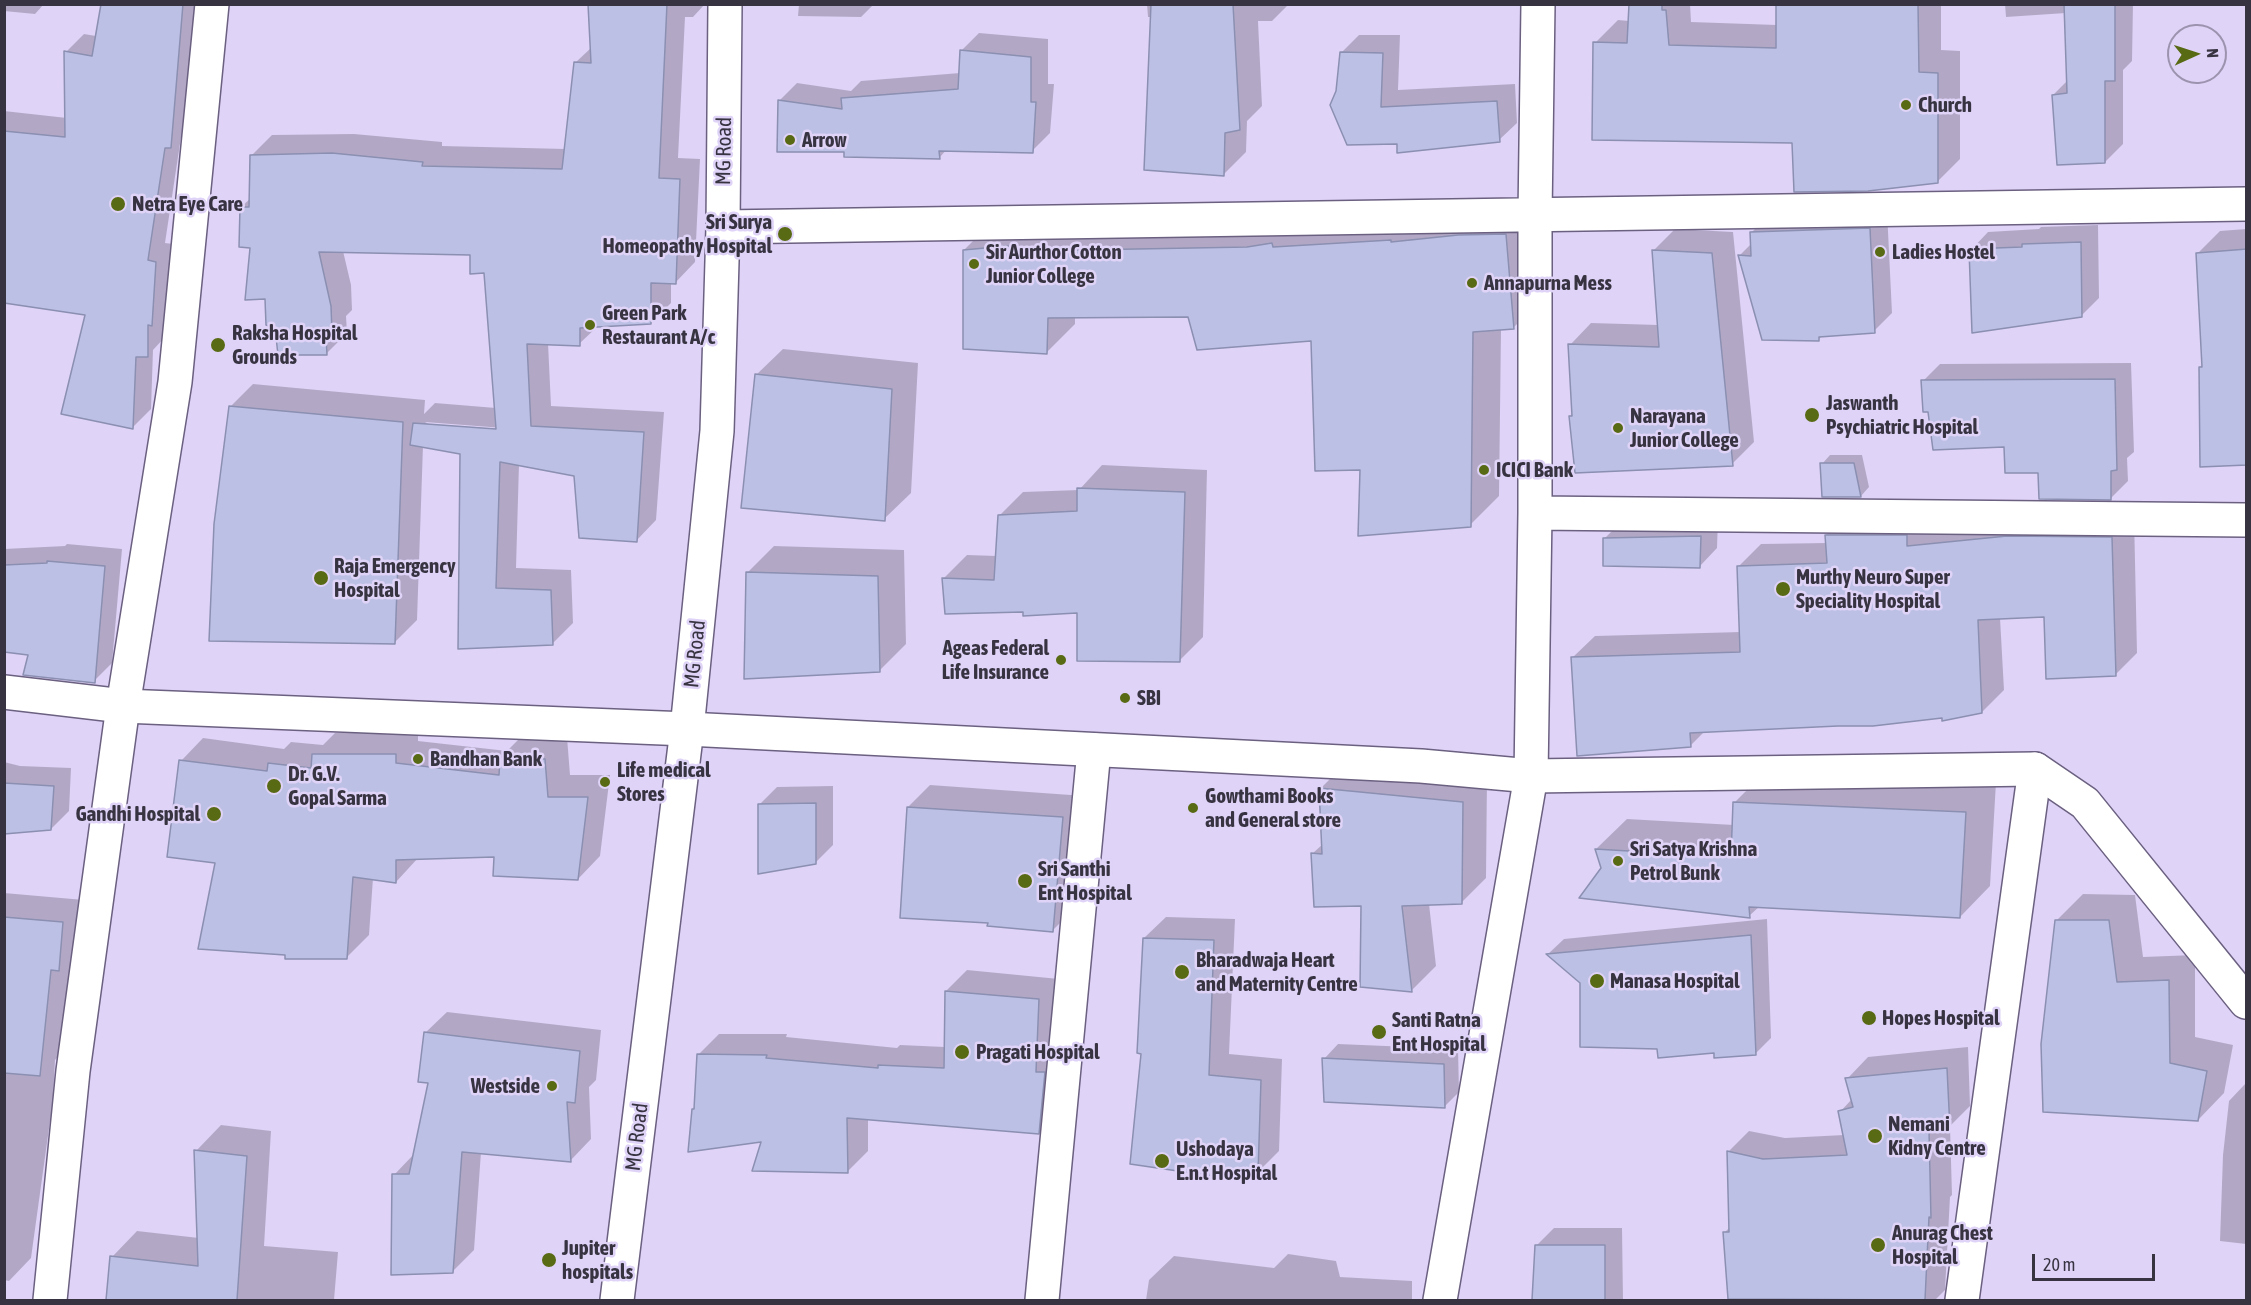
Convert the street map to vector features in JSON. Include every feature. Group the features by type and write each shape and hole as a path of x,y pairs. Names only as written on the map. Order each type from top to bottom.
{"street":[{"path":"50,1300 73,1071 123,706 175,382 212,4"},
{"name":"MG Road","path":"617,1300 687,729 717,431 723,227 725,4"},
{"path":"1440,1300 1531,776 1538,4"},
{"path":"723,227 2247,204"},
{"path":"1535,513 2247,520"},
{"path":"4,692 123,706 687,729 1421,766 1531,776 2034,769 2085,803 2247,1002"},
{"path":"1042,1300 1094,750"},
{"path":"1962,1300 2034,769"}],"building":[{"path":"101,4 183,4 171,148 165,148 148,260 156,262 152,326 148,325 148,357 136,357 133,429 61,414 85,315 4,303 4,131 65,137 64,51 92,56"},
{"path":"588,4 667,4 659,178 680,179 676,284 651,283 651,324 580,328 580,346 527,344 531,426 644,432 637,542 579,538 574,476 500,462 496,588 551,590 553,645 458,649 460,454 410,445 413,423 496,429 484,273 470,274 470,255 319,252 331,306 332,332 326,335 327,355 278,355 275,328 266,325 265,299 245,300 250,248 239,247 240,207 249,207 250,155 332,153 423,162 422,166 562,169 574,62 591,63"},
{"path":"1151,4 1233,4 1240,130 1225,133 1224,176 1144,170"},
{"path":"1629,4 1662,4 1662,10 1666,10 1669,45 1776,48 1776,4 1918,4 1919,72 1938,73 1938,183 1868,191 1794,192 1792,143 1592,140 1593,42 1627,43"},
{"path":"2064,4 2115,4 2115,81 2105,81 2105,163 2057,165 2052,95 2067,93"},
{"path":"960,50 1031,57 1031,102 1036,102 1033,153 939,151 940,159 844,157 844,152 777,152 778,100 842,109 841,98 958,89"},
{"path":"1340,52 1383,53 1381,107 1497,101 1500,142 1397,153 1397,144 1347,145 1330,105 1336,91"},
{"path":"1870,228 1875,333 1819,337 1819,341 1762,340 1738,255 1751,256 1750,232"},
{"path":"1506,234 1514,329 1473,332 1471,527 1358,536 1360,470 1315,471 1311,341 1197,350 1188,317 1048,318 1047,354 963,349 963,250 1007,246 1081,250 1247,247 1272,243 1273,247"},
{"path":"2081,242 2082,317 1972,333 1969,249"},
{"path":"2247,249 2247,465 2200,467 2199,367 2202,367 2196,253"},
{"path":"1652,250 1712,253 1733,466 1575,473 1569,416 1572,416 1568,344 1659,347"},
{"path":"755,374 892,389 885,521 741,508"},
{"path":"2115,379 2117,470 2111,471 2111,500 2039,499 2038,473 2005,473 2004,447 1933,450 1928,412 1923,412 1921,380"},
{"path":"229,406 403,422 395,644 209,641 214,524"},
{"path":"1820,463 1854,463 1861,497 1822,497"},
{"path":"1077,488 1185,492 1180,662 1077,661 1077,613 1023,616 1023,612 945,614 942,578 994,580 998,515 1077,511"},
{"path":"1825,535 1907,535 1907,546 2007,536 2112,537 2116,676 2046,679 2044,617 1978,620 1982,713 1942,721 1942,718 1873,726 1690,733 1691,747 1577,756 1571,657 1740,652 1737,566 1827,563"},
{"path":"1701,536 1700,568 1603,566 1603,538"},
{"path":"47,561 105,566 95,683 23,675 28,655 4,652 4,565 47,563"},
{"path":"746,572 878,576 880,672 744,679"},
{"path":"312,754 396,754 396,763 499,775 500,757 545,759 548,797 588,797 578,880 493,876 494,857 396,860 396,883 353,877 347,959 285,959 285,955 198,949 215,863 167,857 179,760 267,771 268,763 311,768"},
{"path":"4,783 54,786 51,830 4,834"},
{"path":"1319,788 1463,802 1462,904 1402,906 1412,992 1360,987 1361,906 1314,907 1311,853 1322,854"},
{"path":"1733,802 1966,812 1960,918 1749,907 1750,918 1579,898 1601,868 1595,849 1731,857"},
{"path":"816,803 816,864 758,874 758,804"},
{"path":"907,807 1063,817 1053,932 987,926 988,923 900,918"},
{"path":"4,917 63,922 59,971 51,970 40,1076 4,1073"},
{"path":"2055,920 2109,920 2117,982 2169,980 2170,1063 2207,1071 2198,1121 2043,1112 2041,1044"},
{"path":"1751,935 1756,1055 1714,1058 1714,1053 1658,1058 1657,1049 1580,1047 1580,983 1546,954"},
{"path":"1143,938 1214,940 1209,1075 1261,1080 1258,1174 1212,1176 1130,1164 1141,1054 1137,1053"},
{"path":"945,991 1039,999 1036,1072 1045,1072 1039,1134 847,1118 848,1173 752,1171 761,1142 688,1152 692,1109 694,1109 697,1054 767,1055 766,1058 878,1068 878,1065 944,1068"},
{"path":"424,1032 580,1051 575,1103 567,1102 571,1162 462,1152 453,1273 391,1275 392,1174 409,1174 428,1083 418,1082"},
{"path":"1322,1058 1444,1064 1445,1108 1324,1102"},
{"path":"1947,1068 1950,1129 1929,1130 1931,1218 1929,1217 1925,1300 1728,1299 1723,1232 1729,1232 1727,1151 1763,1159 1847,1155 1838,1111 1853,1107 1845,1078"},
{"path":"194,1150 247,1156 237,1300 106,1300 110,1256 198,1266"},
{"path":"1535,1245 1605,1245 1605,1300 1532,1300"}],"place":[{"name":"Church","path":"1906,105"},
{"name":"Arrow","path":"790,140"},
{"name":"Netra Eye Care","path":"118,204"},
{"name":"Sri Surya Homeopathy Hospital","path":"785,234"},
{"name":"Ladies Hostel","path":"1880,252"},
{"name":"Sir Aurthor Cotton Junior College","path":"974,264"},
{"name":"Annapurna Mess","path":"1472,283"},
{"name":"Green Park Restaurant A/c","path":"590,325"},
{"name":"Raksha Hospital Grounds","path":"218,345"},
{"name":"Jaswanth Psychiatric Hospital","path":"1812,415"},
{"name":"Narayana Junior College","path":"1618,428"},
{"name":"ICICI Bank","path":"1484,470"},
{"name":"Raja Emergency Hospital","path":"321,578"},
{"name":"Murthy Neuro Super Speciality Hospital","path":"1783,589"},
{"name":"Ageas Federal Life Insurance","path":"1061,660"},
{"name":"SBI","path":"1125,698"},
{"name":"Bandhan Bank","path":"418,759"},
{"name":"Life medical Stores","path":"605,782"},
{"name":"Dr. G.V. Gopal Sarma","path":"274,786"},
{"name":"Gowthami Books and General store","path":"1193,808"},
{"name":"Gandhi Hospital","path":"214,814"},
{"name":"Sri Satya Krishna Petrol Bunk","path":"1618,861"},
{"name":"Sri Santhi Ent Hospital","path":"1025,881"},
{"name":"Bharadwaja Heart and Maternity Centre","path":"1182,972"},
{"name":"Manasa Hospital","path":"1597,981"},
{"name":"Hopes Hospital","path":"1869,1018"},
{"name":"Santi Ratna Ent Hospital","path":"1379,1032"},
{"name":"Pragati Hospital","path":"962,1052"},
{"name":"Westside","path":"552,1086"},
{"name":"Nemani Kidny Centre","path":"1875,1136"},
{"name":"Ushodaya E.n.t Hospital","path":"1162,1161"},
{"name":"Anurag Chest Hospital","path":"1878,1245"},
{"name":"Jupiter hospitals","path":"549,1260"}]}
